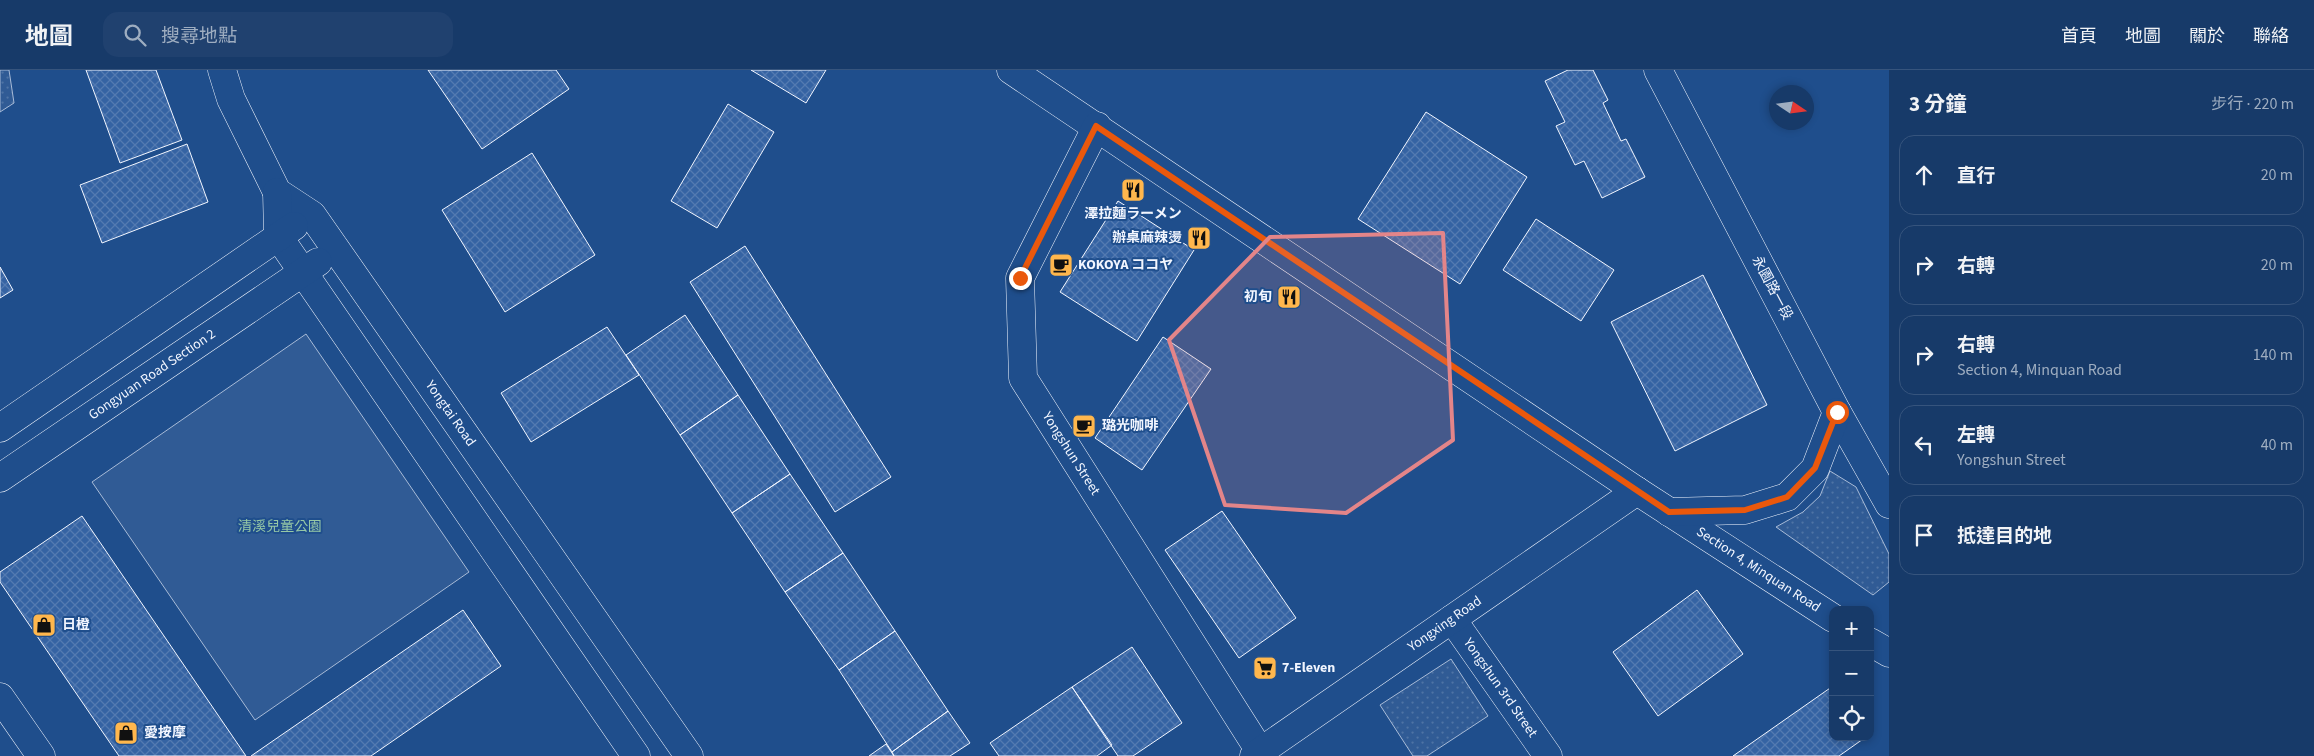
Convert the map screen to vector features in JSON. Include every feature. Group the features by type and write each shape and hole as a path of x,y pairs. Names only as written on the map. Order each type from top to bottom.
{"street":[{"path":"222,70 231,99 277,192 278,236 636,756"},
{"name":"Section 4, Minquan Road","path":"1011,70 1637,491 1829,615"},
{"name":"永園路一段","path":"1658,70 1837,412 1889,504"},
{"name":"Yongshun Street","path":"1096,126 1020,278 1023,378 1259,755"},
{"name":"Yongtai Road","path":"277,192 312,215 689,756"},
{"path":"0,428 278,236 312,215"},
{"name":"Gongyuan Road Section 2","path":"0,478 336,251"},
{"path":"1669,512 1745,510 1787,497 1815,468 1837,412"},
{"name":"Yongxing Road","path":"1259,755 1637,491"},
{"name":"Yongshun 3rd Street","path":"1452,619 1548,756"},
{"path":"1874,644 1889,652"},
{"path":"0,697 41,756"}],"highlighted area":[{"path":"1443,233 1453,440 1346,513 1225,505 1169,340 1270,237"}],"green space":[{"path":"0,70 9,70 14,103 0,112"},
{"name":"清溪兒童公園","path":"306,334 469,572 255,720 92,482"},
{"path":"1830,471 1856,487 1889,554 1889,582 1873,595 1776,527 1803,512 1820,496"},
{"path":"1451,659 1488,716 1427,756 1413,756 1380,705"}],"building":[{"path":"86,70 156,70 182,140 120,163"},
{"path":"428,70 556,70 569,89 482,149"},
{"path":"751,70 826,70 806,103"},
{"path":"1568,70 1593,70 1608,100 1603,103 1621,141 1626,139 1645,177 1602,198 1584,161 1575,165 1556,126 1565,122 1545,81"},
{"path":"728,104 774,132 717,228 671,201"},
{"path":"1426,112 1527,177 1460,284 1358,219"},
{"path":"187,144 208,202 102,243 80,185"},
{"path":"532,153 595,255 505,312 442,210"},
{"path":"1118,201 1194,250 1137,341 1060,292"},
{"path":"1536,219 1614,270 1581,321 1503,270"},
{"path":"745,246 891,477 835,512 690,282"},
{"path":"0,267 13,290 0,298"},
{"path":"1703,275 1767,405 1675,451 1611,322"},
{"path":"685,315 738,395 680,435 626,355"},
{"path":"607,327 639,375 531,442 501,393"},
{"path":"1163,337 1211,369 1142,470 1095,438"},
{"path":"738,395 790,474 732,513 680,435"},
{"path":"790,474 843,553 785,592 732,513"},
{"path":"1222,511 1296,618 1239,658 1165,550"},
{"path":"82,516 246,756 119,756 0,582 0,572"},
{"path":"843,553 895,631 839,670 785,592"},
{"path":"1697,590 1743,654 1658,716 1613,652"},
{"path":"463,610 501,666 371,756 251,756"},
{"path":"895,631 948,711 892,752 839,670"},
{"path":"1132,647 1182,723 1133,756 1118,756 1072,687"},
{"path":"1072,687 1112,745 1097,756 999,756 990,743"},
{"path":"1829,689 1829,741 1860,741 1839,756 1733,756"},
{"path":"948,711 970,743 950,756 894,756 892,752"},
{"path":"886,744 894,756 869,756"}],"place":[{"name":"澤拉麵ラーメン","path":"1133,190"},
{"name":"辦桌麻辣燙","path":"1199,238"},
{"name":"KOKOYA ココヤ","path":"1061,265"},
{"name":"初旬","path":"1289,297"},
{"name":"璐光咖啡","path":"1084,426"},
{"name":"日橙","path":"44,625"},
{"name":"7-Eleven","path":"1265,668"},
{"name":"愛按摩","path":"126,733"}],"route":[{"path":"1020,278 1096,126 1669,512 1745,510 1787,497 1815,468 1837,412"}]}
